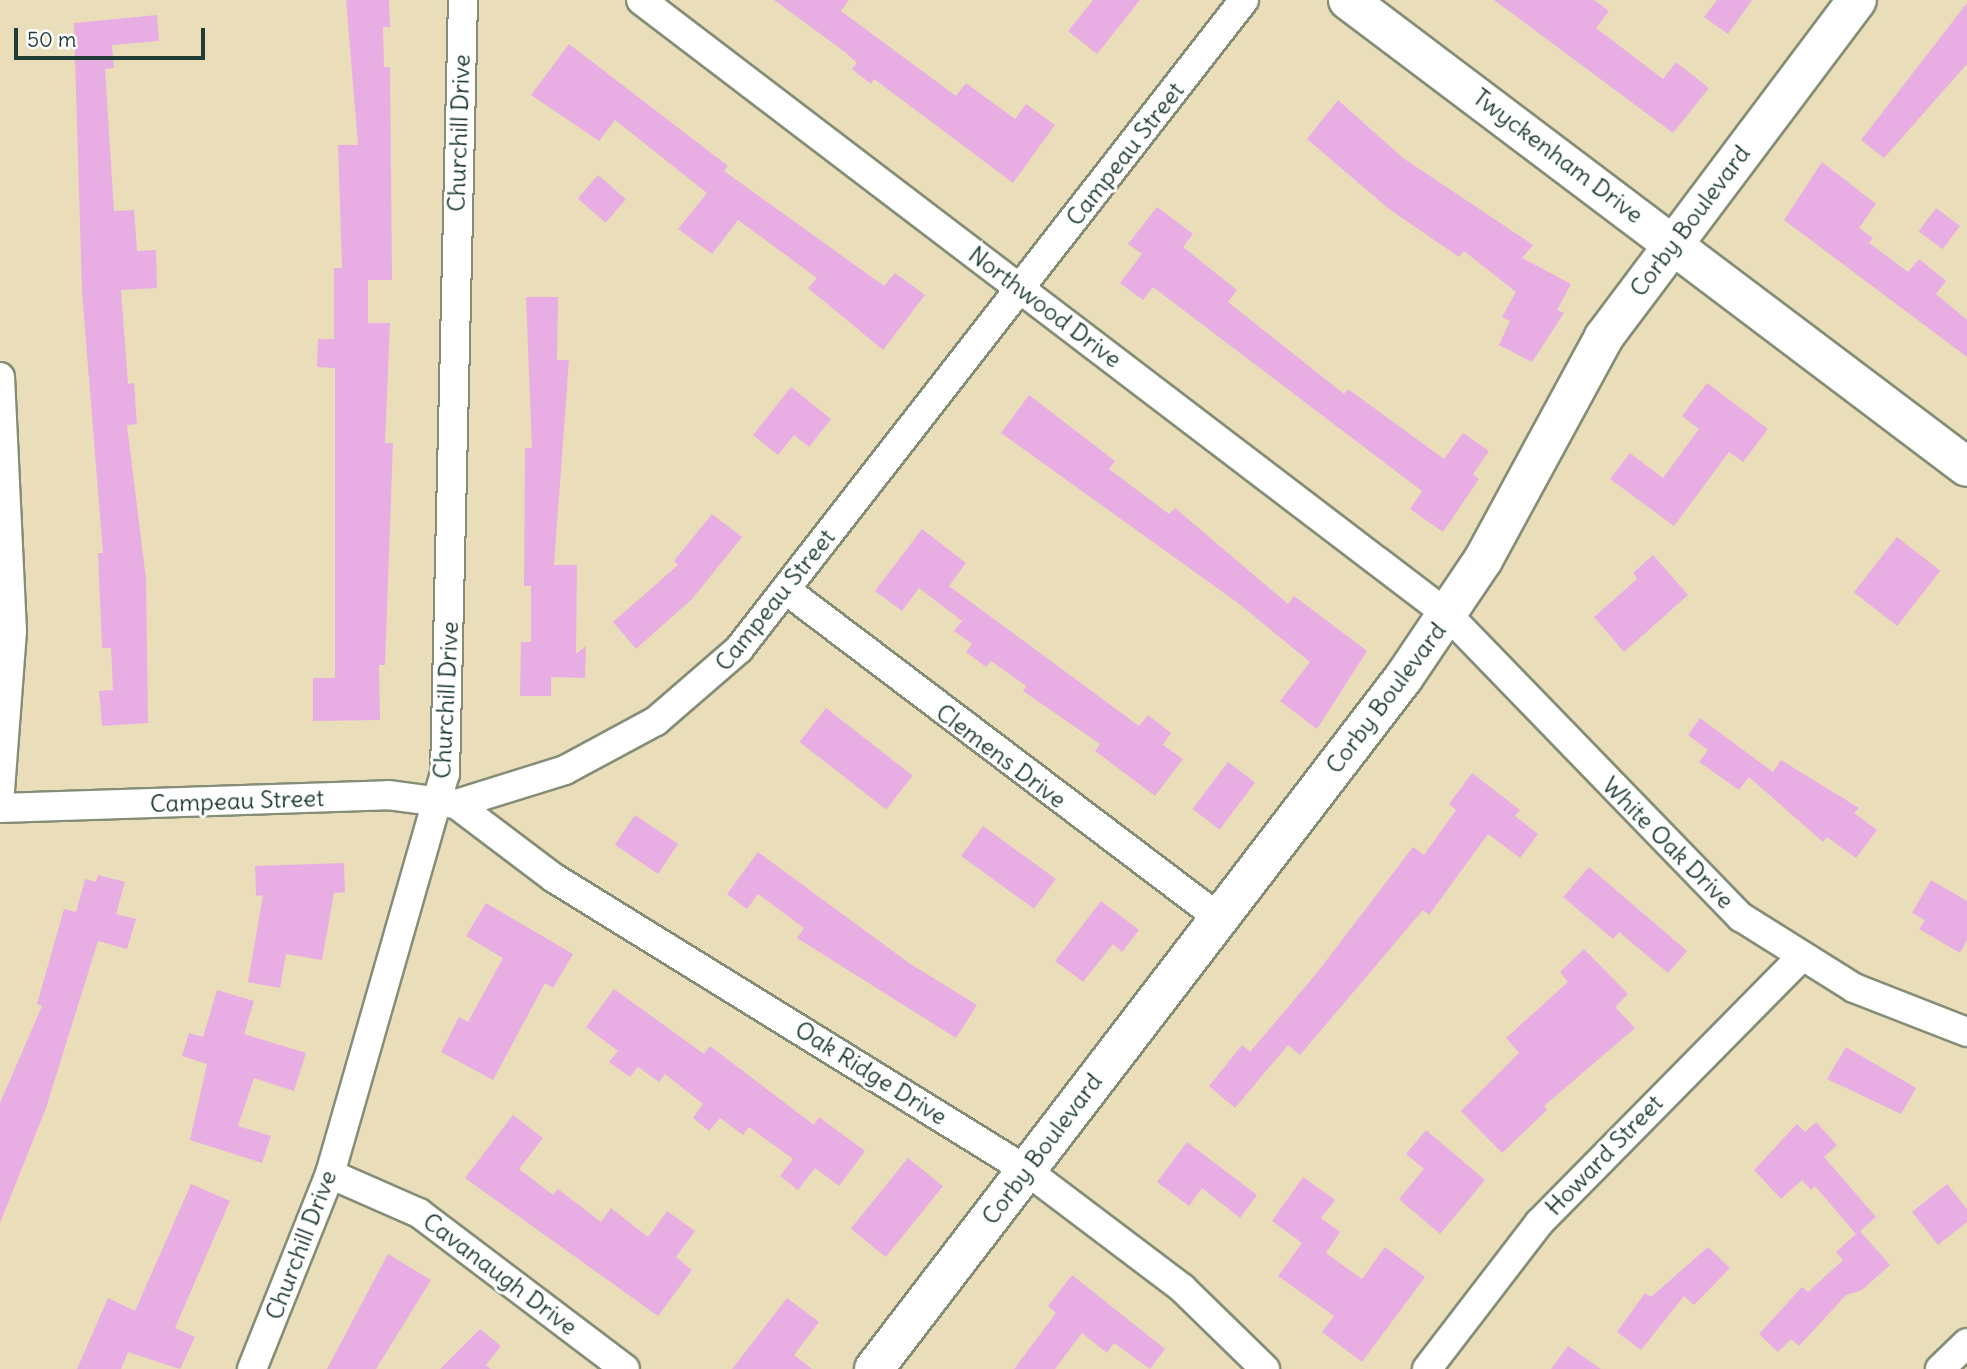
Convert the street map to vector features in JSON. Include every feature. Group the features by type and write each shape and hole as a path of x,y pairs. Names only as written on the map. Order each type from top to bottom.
{"street":[{"name":"Churchill Drive","path":"251,1369 330,1174 448,802 463,0"},
{"name":"Northwood Drive","path":"641,0 1448,615"},
{"name":"Campeau Street","path":"0,808 388,795 448,802 565,770 656,722 739,649 1244,0"},
{"name":"Twyckenham Drive","path":"1348,0 1674,243 1967,467"},
{"name":"Corby Boulevard","path":"874,1369 1448,615 1604,337 1857,0"},
{"path":"0,377 12,631 0,791"},
{"name":"Clemens Drive","path":"786,590 1219,918"},
{"name":"White Oak Drive","path":"1448,615 1695,876 1800,958 1854,988 1967,1032"},
{"name":"Oak Ridge Drive","path":"448,802 554,878 1026,1170 1182,1288 1265,1369"},
{"name":"Howard Street","path":"1427,1369 1539,1223 1800,958"},
{"name":"Cavanaugh Drive","path":"330,1174 419,1213 625,1369"},
{"path":"1940,1369 1967,1343"}],"building":[{"path":"346,0 389,0 390,27 383,27 384,67 390,67 392,280 368,280 368,323 390,323 385,443 393,443 385,665 379,665 380,720 313,721 313,678 335,678 335,368 317,367 318,339 334,339 334,268 342,268 338,145 358,145"},
{"path":"774,0 849,0 841,11 956,96 966,83 1015,119 1026,104 1055,125 1013,183 874,79 871,84 852,69 857,63 845,52"},
{"path":"1093,0 1140,0 1097,54 1068,31"},
{"path":"1494,0 1594,0 1609,11 1596,28 1663,79 1676,62 1709,88 1673,133"},
{"path":"1717,0 1752,0 1728,34 1704,17"},
{"path":"1967,3 1967,64 1884,158 1861,140"},
{"path":"157,15 159,41 112,45 114,68 105,69 114,211 134,210 137,251 156,250 157,288 121,290 128,384 134,383 137,424 127,425 146,579 148,723 102,726 99,691 113,690 111,648 102,648 98,553 103,553 82,292 74,23"},
{"path":"569,44 728,166 724,171 884,286 895,273 925,295 883,350 808,288 817,278 738,220 712,254 678,229 707,193 615,120 599,141 531,95"},
{"path":"1338,100 1403,158 1533,245 1522,258 1571,284 1557,310 1564,313 1532,362 1499,345 1510,321 1502,317 1516,292 1464,251 1459,257 1389,209 1307,139"},
{"path":"1822,162 1876,204 1859,228 1873,238 1869,243 1908,272 1919,259 1946,281 1936,294 1967,320 1967,357 1784,220"},
{"path":"598,175 626,199 606,223 578,198"},
{"path":"1157,207 1193,234 1183,247 1237,290 1228,302 1344,394 1348,389 1444,459 1463,433 1489,451 1473,474 1479,479 1443,532 1410,509 1422,491 1153,287 1143,300 1120,283 1142,254 1128,244"},
{"path":"1936,208 1960,226 1943,249 1919,231"},
{"path":"526,297 558,297 557,360 569,360 554,565 577,565 576,654 586,646 585,678 551,677 551,696 520,696 521,642 531,642 531,586 524,586 525,448 532,448"},
{"path":"1707,383 1768,429 1743,462 1729,452 1674,526 1610,479 1630,453 1663,478 1699,429 1682,416"},
{"path":"791,387 831,419 809,447 794,435 778,455 753,435"},
{"path":"1029,395 1115,461 1109,469 1169,514 1175,508 1288,604 1294,596 1367,651 1317,729 1280,701 1310,662 1238,603 1001,433"},
{"path":"712,514 742,537 692,599 636,649 613,622 678,565 674,561"},
{"path":"922,529 966,563 949,586 1139,726 1148,715 1171,733 1163,745 1183,759 1155,796 1095,751 1100,744 1023,691 1026,686 991,661 986,667 966,652 972,644 954,631 962,621 919,588 902,611 875,591"},
{"path":"1897,537 1940,571 1897,626 1854,592"},
{"path":"1653,555 1688,595 1624,652 1594,617 1637,579 1633,573"},
{"path":"826,708 913,776 886,810 800,742"},
{"path":"1700,718 1773,772 1781,760 1859,808 1854,813 1877,830 1856,858 1827,837 1823,842 1749,777 1739,790 1699,762 1708,750 1688,735"},
{"path":"1228,762 1255,782 1220,830 1192,809"},
{"path":"1472,773 1520,810 1515,816 1538,834 1520,858 1488,834 1429,915 1423,910 1300,1055 1288,1045 1235,1108 1209,1086 1242,1045 1250,1052 1316,974 1413,847 1424,855 1456,810 1449,804"},
{"path":"635,815 678,844 658,874 615,845"},
{"path":"983,826 1056,879 1034,909 961,856"},
{"path":"758,852 909,963 977,1005 956,1038 797,938 804,928 758,894 747,909 727,894"},
{"path":"344,863 345,892 334,893 322,960 286,954 280,988 248,982 263,895 256,896 255,866"},
{"path":"1589,867 1687,951 1668,973 1619,932 1613,939 1563,897"},
{"path":"98,875 125,882 116,914 136,919 127,949 98,941 46,1108 0,1223 0,1103 42,1006 37,1004 64,909 76,912 85,879 96,882"},
{"path":"1931,880 1967,901 1967,940 1960,953 1919,929 1925,920 1912,913"},
{"path":"1101,901 1139,930 1122,952 1113,944 1083,982 1055,961"},
{"path":"486,903 573,954 553,988 545,983 493,1080 441,1052 459,1017 468,1022 503,958 466,936"},
{"path":"1584,949 1628,994 1615,1007 1635,1028 1544,1106 1547,1110 1502,1153 1461,1111 1519,1053 1506,1038 1568,982 1560,972"},
{"path":"614,989 704,1054 710,1046 814,1125 819,1117 865,1151 839,1186 815,1168 798,1190 780,1176 793,1159 749,1127 743,1135 720,1118 709,1131 693,1118 703,1104 665,1074 659,1082 638,1067 630,1077 609,1062 618,1051 586,1027"},
{"path":"217,990 254,1001 244,1034 306,1053 294,1091 254,1078 238,1126 271,1136 262,1163 190,1140 207,1064 182,1056 189,1033 203,1037"},
{"path":"1846,1047 1916,1088 1901,1114 1827,1079"},
{"path":"513,1115 543,1138 519,1169 553,1195 558,1189 601,1222 611,1208 648,1237 667,1211 695,1231 676,1257 692,1270 658,1316 465,1178"},
{"path":"1816,1122 1837,1145 1824,1157 1876,1217 1860,1231 1890,1265 1862,1290 1846,1295 1799,1346 1791,1339 1778,1352 1759,1334 1802,1287 1808,1292 1843,1260 1836,1252 1856,1234 1815,1186 1811,1190 1802,1180 1781,1199 1754,1170 1797,1124 1805,1132"},
{"path":"1426,1130 1485,1180 1440,1234 1399,1199 1424,1169 1406,1154"},
{"path":"1187,1142 1257,1195 1240,1218 1202,1188 1189,1206 1157,1182"},
{"path":"908,1158 943,1186 886,1257 851,1229"},
{"path":"1303,1177 1335,1200 1321,1218 1340,1232 1326,1253 1362,1279 1385,1247 1425,1277 1362,1362 1322,1332 1334,1316 1278,1276 1302,1243 1272,1221"},
{"path":"191,1184 230,1201 175,1328 195,1337 180,1369 128,1352 121,1369 77,1369 108,1298 135,1311"},
{"path":"1947,1184 1967,1209 1967,1222 1938,1245 1912,1212"},
{"path":"1708,1247 1730,1268 1694,1305 1684,1296 1641,1350 1617,1332 1645,1293 1651,1297"},
{"path":"388,1254 431,1280 376,1369 327,1369"},
{"path":"1072,1275 1165,1349 1150,1369 1114,1343 1107,1353 1082,1333 1055,1369 1014,1369 1056,1313 1048,1306"},
{"path":"787,1298 819,1322 794,1355 812,1369 732,1369"},
{"path":"480,1329 501,1346 486,1365 491,1369 440,1369"},
{"path":"1568,1346 1601,1369 1551,1369"}]}
